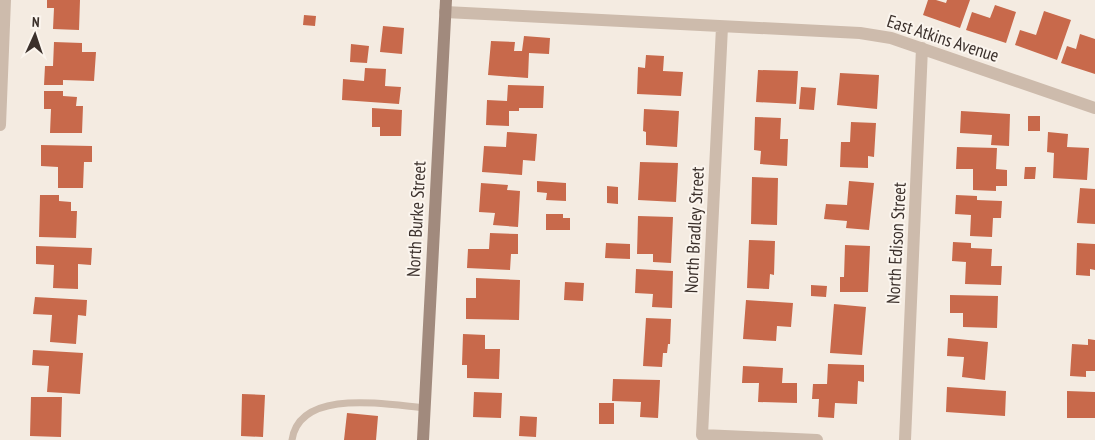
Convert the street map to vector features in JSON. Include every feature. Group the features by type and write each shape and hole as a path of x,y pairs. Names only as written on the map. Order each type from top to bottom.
{"street":[{"path":"0,125 5,0"},
{"name":"East Atkins Avenue","path":"445,6 722,27 860,33 891,38 1095,108"},
{"name":"North Burke Street","path":"423,440 445,6"},
{"name":"North Bradley Street","path":"722,27 702,435 817,440"},
{"name":"North Edison Street","path":"905,440 922,48"}],"lane":[{"path":"292,440 298,424 309,414 338,403 354,402 425,408"}],"building":[{"path":"47,0 80,0 79,30 53,29 54,8 47,8"},
{"path":"928,0 946,3 947,0 970,0 960,28 923,15"},
{"path":"995,5 1016,12 1006,43 966,30 972,12 990,18"},
{"path":"1044,11 1071,20 1057,60 1015,45 1020,30 1036,35"},
{"path":"304,15 316,16 315,26 303,25"},
{"path":"383,26 404,28 402,54 380,52"},
{"path":"1080,34 1095,39 1095,74 1061,63 1067,46 1076,49"},
{"path":"524,36 550,38 549,54 529,53 528,78 488,75 491,41 515,42 514,51 522,51"},
{"path":"54,42 82,43 82,52 96,52 94,81 63,80 63,85 44,85 45,66 53,66"},
{"path":"351,44 369,46 367,63 350,62"},
{"path":"646,55 664,56 663,71 683,72 681,96 637,94 638,67 645,68"},
{"path":"365,68 386,69 385,86 401,87 399,104 342,100 343,79 364,81"},
{"path":"758,70 798,71 796,104 756,102"},
{"path":"840,73 879,75 877,109 837,105"},
{"path":"508,85 544,86 543,108 519,108 519,111 509,111 509,126 486,125 487,100 507,101"},
{"path":"801,87 816,88 814,110 799,109"},
{"path":"44,91 63,91 63,96 77,97 76,106 83,106 82,133 50,133 51,109 44,109"},
{"path":"372,108 402,110 401,136 380,136 380,127 372,127"},
{"path":"644,109 679,111 677,147 646,145 646,132 643,131"},
{"path":"961,111 1010,114 1009,146 991,145 992,135 960,133"},
{"path":"1028,116 1040,116 1040,131 1028,131"},
{"path":"755,117 781,118 780,139 788,139 787,166 760,164 761,151 754,150"},
{"path":"851,122 876,123 874,157 868,156 868,168 840,167 841,142 850,142"},
{"path":"507,132 537,134 535,161 523,160 522,175 482,172 484,146 506,147"},
{"path":"1048,132 1068,134 1067,147 1089,148 1087,180 1053,178 1054,153 1047,152"},
{"path":"41,145 92,146 92,162 84,162 83,188 58,188 58,167 41,166"},
{"path":"957,147 997,148 996,169 1007,170 1007,186 996,186 996,191 973,190 973,169 956,169"},
{"path":"640,162 678,163 676,202 638,200"},
{"path":"1025,167 1036,167 1035,179 1024,179"},
{"path":"752,177 778,178 777,225 751,224"},
{"path":"537,181 566,183 566,201 546,200 547,193 537,192"},
{"path":"849,181 874,183 869,230 846,228 847,221 824,219 826,204 847,205"},
{"path":"481,183 508,185 507,190 520,191 518,227 493,225 495,213 479,212"},
{"path":"607,186 618,187 618,204 607,203"},
{"path":"1080,188 1095,189 1095,224 1077,223"},
{"path":"40,195 59,195 59,201 71,202 71,211 77,211 76,238 39,237"},
{"path":"956,195 977,196 977,200 1002,201 1001,218 993,218 992,237 970,236 971,215 955,214"},
{"path":"546,214 563,214 563,218 570,218 570,230 546,230"},
{"path":"638,216 673,217 671,263 653,262 653,254 637,254"},
{"path":"490,233 518,234 518,254 511,254 510,270 467,268 468,249 489,249"},
{"path":"749,240 775,241 774,275 770,274 769,289 747,288"},
{"path":"953,242 971,243 971,248 992,249 991,266 1002,266 1001,285 965,284 966,262 952,261"},
{"path":"606,243 630,244 630,259 605,258"},
{"path":"1077,243 1095,244 1095,270 1090,269 1090,276 1076,275"},
{"path":"845,245 870,246 868,292 840,292 840,277 844,277"},
{"path":"36,246 92,248 91,265 78,264 78,289 53,288 54,265 36,264"},
{"path":"636,269 673,271 672,308 652,307 653,294 635,293"},
{"path":"476,278 520,280 519,320 466,319 466,298 476,298"},
{"path":"565,282 584,283 583,301 564,300"},
{"path":"811,285 827,286 826,297 811,296"},
{"path":"950,295 998,296 997,328 963,327 963,313 950,313"},
{"path":"35,297 87,300 86,316 78,315 76,344 50,342 52,315 33,314"},
{"path":"746,300 793,303 791,327 777,326 776,341 743,339"},
{"path":"834,304 866,307 862,355 830,353"},
{"path":"646,318 671,319 670,344 668,344 667,353 663,353 662,367 643,366"},
{"path":"463,334 485,335 485,349 500,349 499,379 467,378 467,365 462,365"},
{"path":"948,338 988,342 985,380 962,377 964,357 947,356"},
{"path":"1088,339 1095,340 1095,371 1086,371 1086,377 1070,376 1072,344 1088,345"},
{"path":"33,350 83,353 80,394 47,392 49,366 32,365"},
{"path":"828,364 864,365 864,382 858,381 857,404 835,403 834,418 818,417 819,399 812,399 813,384 827,384"},
{"path":"743,366 783,368 782,383 797,383 797,403 758,402 759,383 742,383"},
{"path":"613,379 660,380 658,418 640,417 641,402 612,401"},
{"path":"947,387 1006,391 1005,416 946,412"},
{"path":"1067,391 1095,392 1095,418 1067,418"},
{"path":"474,392 502,393 501,418 473,417"},
{"path":"242,394 265,395 263,437 241,436"},
{"path":"31,397 62,397 61,437 30,436"},
{"path":"599,403 614,403 614,424 599,424"},
{"path":"347,413 378,416 376,440 344,440"},
{"path":"520,416 537,417 536,437 519,436"}]}
